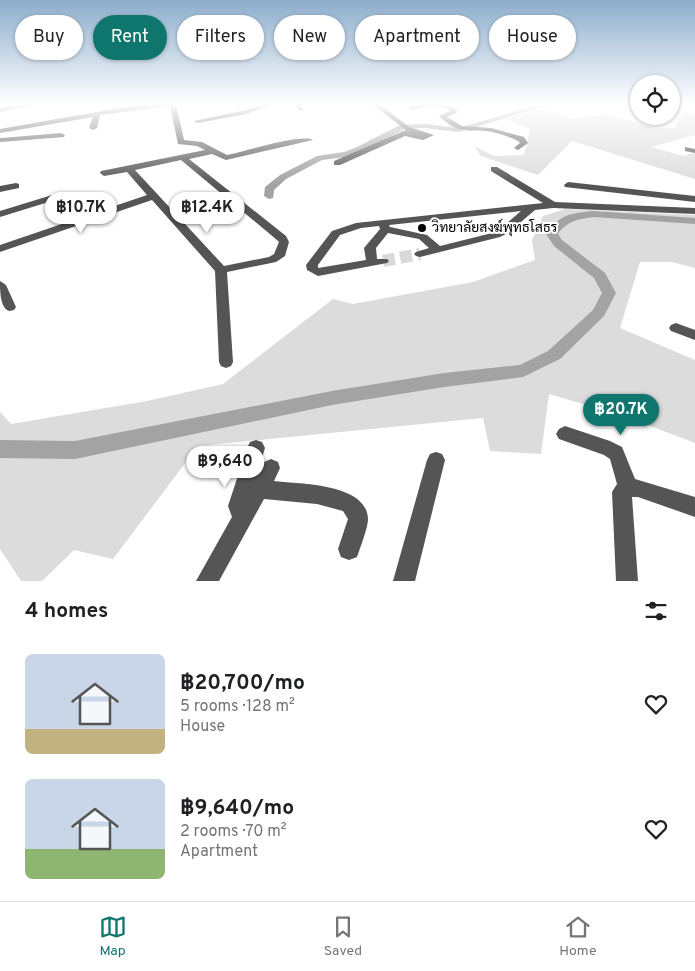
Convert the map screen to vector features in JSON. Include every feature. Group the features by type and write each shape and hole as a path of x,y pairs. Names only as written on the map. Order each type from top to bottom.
{"street":[{"path":"178,131 181,142 202,146 221,157 231,158 286,143 309,140"},
{"path":"337,163 376,147 402,131"},
{"path":"484,136 494,131"},
{"path":"499,131 522,140 524,143 518,148"},
{"path":"1,141 61,135"},
{"path":"104,173 209,152"},
{"path":"183,158 282,238 284,242 279,256 272,260 221,270"},
{"path":"129,168 221,270 226,362"},
{"path":"494,169 553,205"},
{"path":"568,185 695,199"},
{"path":"0,189 16,186"},
{"path":"0,249 153,196"},
{"path":"0,214 52,198"},
{"path":"384,225 370,248 378,262 318,272 313,270 312,265 336,233 360,224 384,225 553,205 695,211"},
{"path":"420,254 496,235 504,231 532,207"},
{"path":"384,225 423,238 438,250"},
{"path":"0,285 9,308"},
{"path":"676,328 695,335"},
{"path":"565,434 610,449 616,453 628,488"},
{"path":"245,515 240,512 238,506 256,448"},
{"path":"404,581 436,460"},
{"path":"207,581 270,468"},
{"path":"627,581 622,492 628,488 638,488 695,507"},
{"path":"259,489 317,495 349,503 355,508 358,519 348,549"}],"shaded area":[{"path":"530,131 695,131 695,135 651,147 683,156 695,152 695,179 572,141 538,175 481,156 474,146 494,156 524,155"},
{"path":"565,209 695,215 695,268 672,262 640,262 620,328 695,360 695,443 627,417 549,394 541,454 490,451 483,418 198,446 113,559 74,550 42,581 21,581 0,549 0,412 11,424 147,401 223,384 333,299 353,304 473,282 535,260 532,240 543,216"}],"waterway":[{"path":"269,196 269,189 283,177 320,158 346,154 360,149 395,131"},
{"path":"0,449 75,450 332,398 444,380 523,371 554,355 599,313 609,293 600,276 558,243 552,234 560,223 575,216 594,214 695,221"}],"tunnel":[{"path":"383,261 420,254"}],"place":[{"name":"วิทยาลัยสงฆ์พุทธโสธร","path":"422,228"}]}
